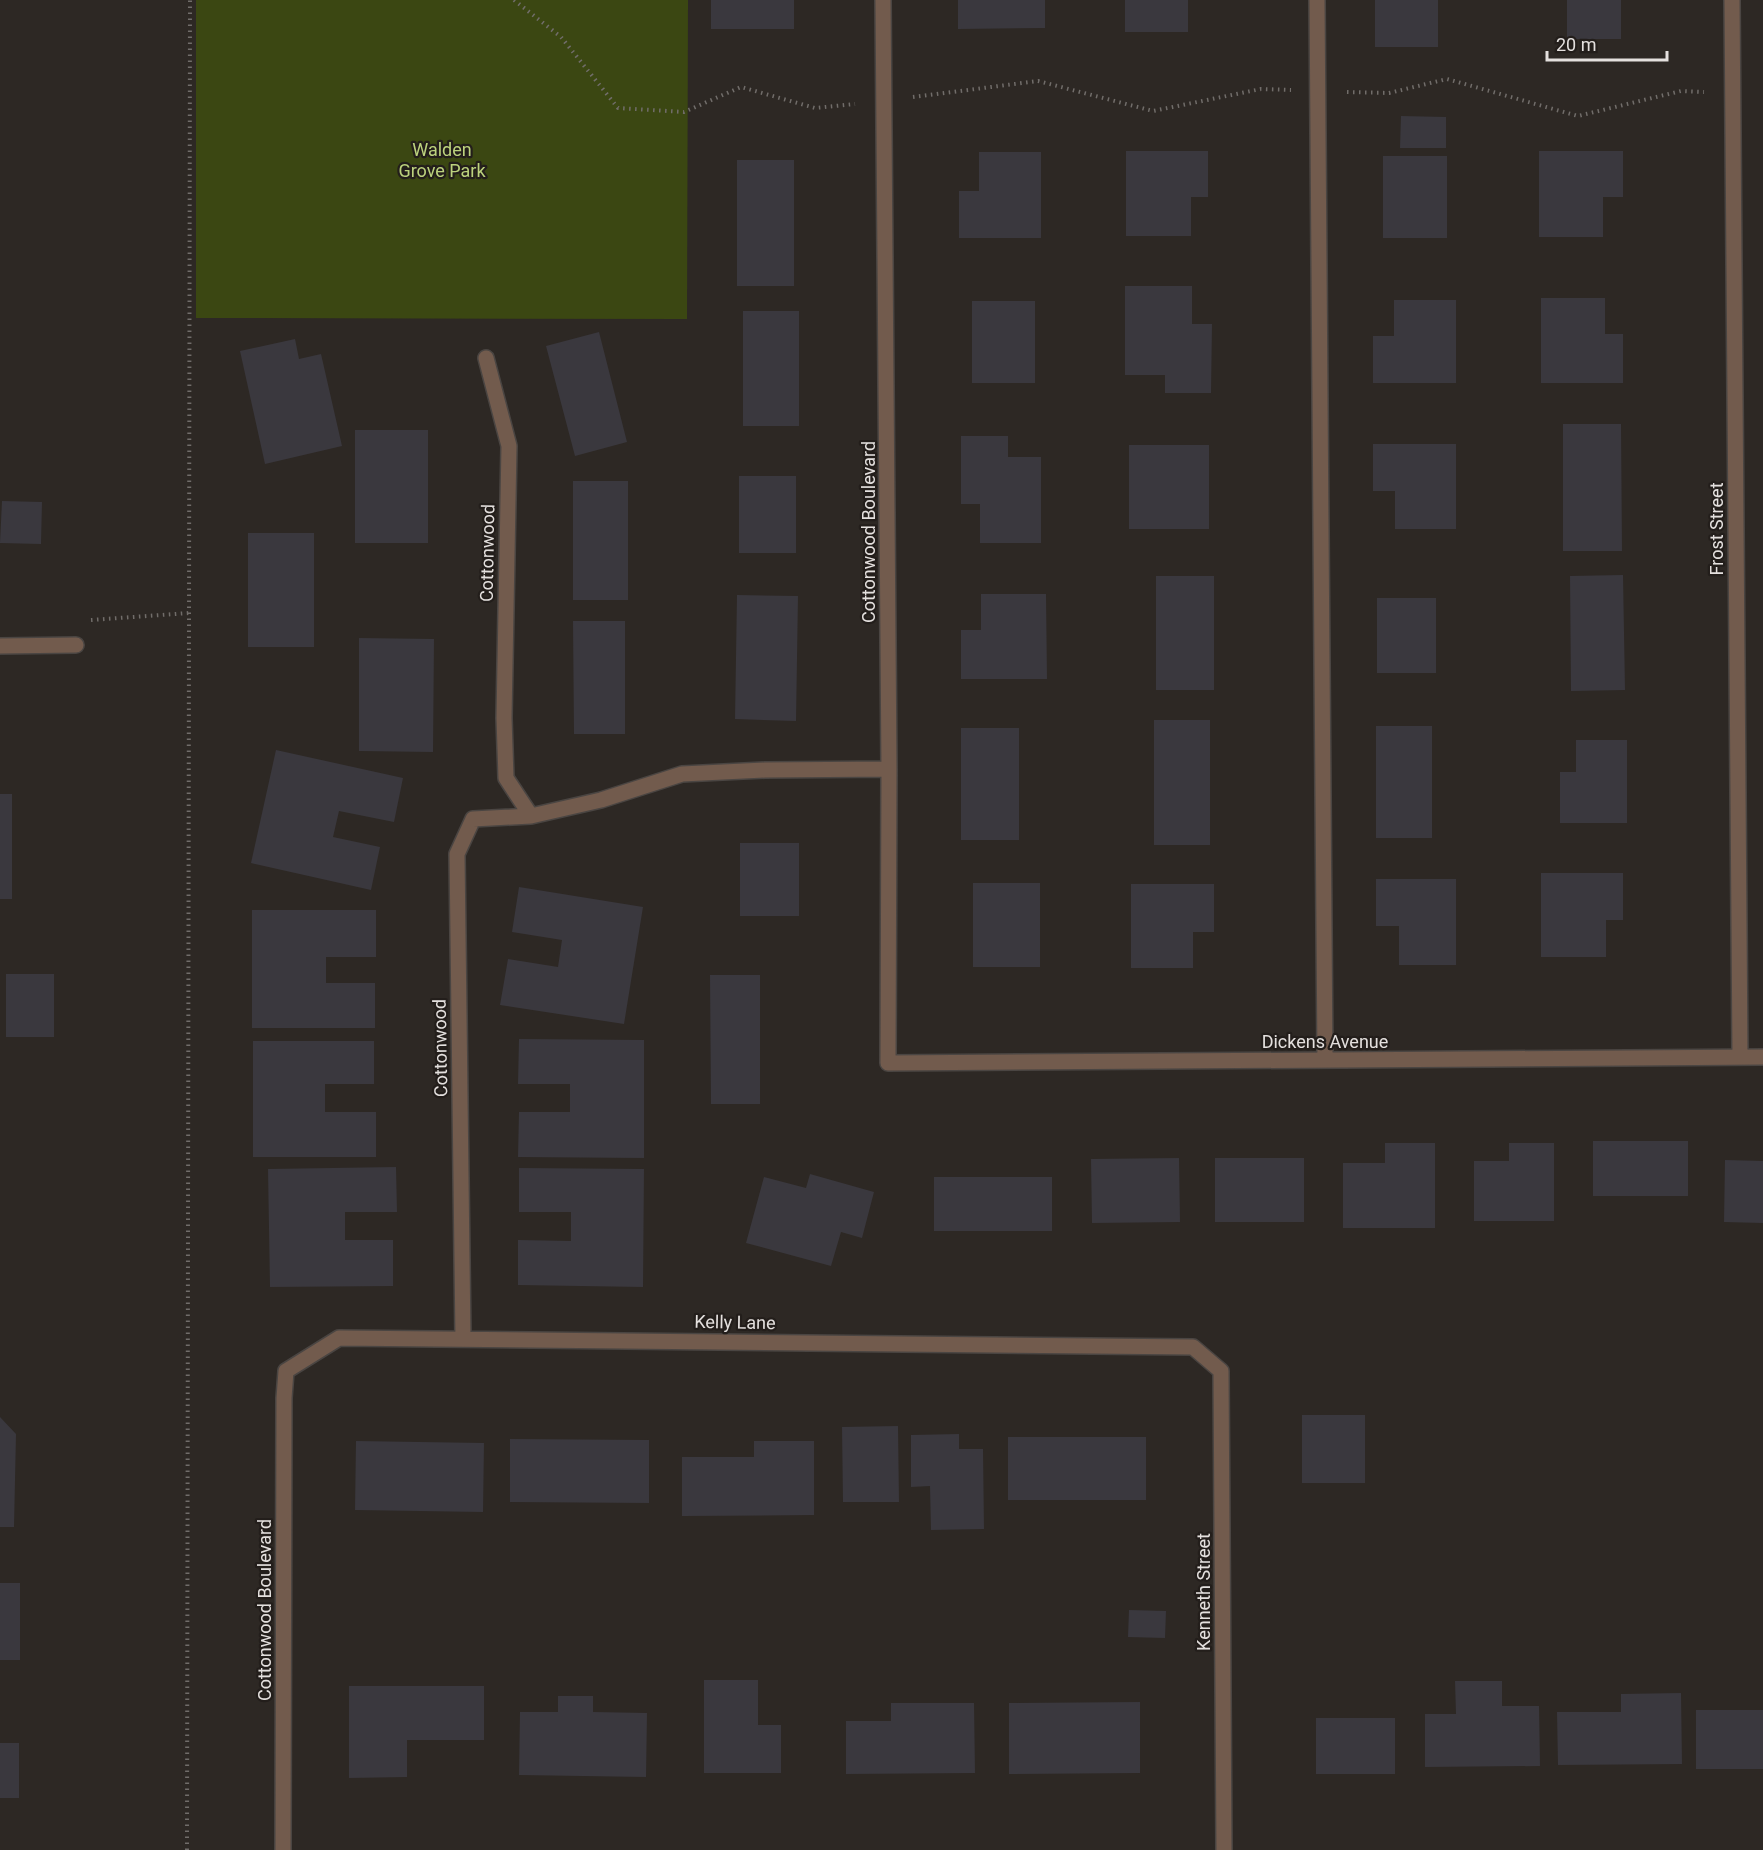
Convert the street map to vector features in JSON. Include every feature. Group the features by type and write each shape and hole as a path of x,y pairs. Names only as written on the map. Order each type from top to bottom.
{"street":[{"name":"Cottonwood Boulevard","path":"883,0 889,769 888,1063"},
{"path":"1317,0 1325,1060"},
{"name":"Frost Street","path":"1732,0 1740,1057"},
{"name":"Cottonwood","path":"486,358 509,446 504,718 506,778 531,816"},
{"path":"0,646 76,645"},
{"name":"Cottonwood","path":"463,1339 457,854 473,819 531,816 601,800 682,774 765,770 889,769"},
{"name":"Dickens Avenue","path":"888,1063 1763,1057"},
{"name":"Kelly Lane","path":"286,1371 339,1338 1193,1347"},
{"name":"Kenneth Street","path":"1193,1347 1221,1371 1224,1850"},
{"name":"Cottonwood Boulevard","path":"283,1850 284,1398 286,1371"}],"path":[{"path":"187,1850 190,0"},
{"path":"514,0 561,37 618,108 684,111 741,87 815,108 1038,81 1153,111 1261,89 1389,93 1447,79 1578,116 1681,91 1733,93"},
{"path":"76,645 88,620 189,613"}],"green space":[{"name":"Walden Grove Park","path":"196,0 688,0 687,319 196,318"}],"building":[{"path":"711,0 794,0 794,29 711,29"},
{"path":"958,0 1045,0 1045,28 958,29"},
{"path":"1125,0 1188,0 1188,32 1125,32"},
{"path":"1375,0 1438,0 1438,47 1375,47"},
{"path":"1567,0 1621,0 1621,39 1567,39"},
{"path":"1401,116 1446,117 1446,148 1400,148"},
{"path":"1126,151 1208,151 1208,197 1191,197 1191,236 1126,236"},
{"path":"1539,151 1623,151 1623,197 1603,197 1603,237 1539,237"},
{"path":"979,152 1041,152 1041,238 959,238 959,191 979,191"},
{"path":"1383,156 1447,156 1447,238 1383,238"},
{"path":"737,160 794,160 794,286 737,286"},
{"path":"1125,286 1192,286 1192,324 1212,324 1211,393 1165,393 1165,375 1125,375"},
{"path":"1541,298 1605,298 1605,334 1623,334 1623,383 1541,383"},
{"path":"1394,300 1456,300 1456,383 1373,383 1373,336 1394,336"},
{"path":"972,301 1035,301 1035,383 972,383"},
{"path":"743,311 799,311 799,426 743,426"},
{"path":"599,332 627,442 575,456 546,346"},
{"path":"295,339 299,359 321,354 342,446 265,464 240,351"},
{"path":"1563,424 1621,424 1622,551 1563,551"},
{"path":"355,430 428,430 428,543 355,543"},
{"path":"961,436 1008,436 1008,457 1041,457 1041,543 980,543 980,504 961,504"},
{"path":"1373,444 1456,444 1456,529 1395,529 1395,491 1373,491"},
{"path":"1129,445 1209,445 1209,529 1129,529"},
{"path":"739,476 796,476 796,553 739,553"},
{"path":"573,481 628,481 628,600 573,600"},
{"path":"2,501 42,502 41,544 0,543"},
{"path":"248,533 314,533 314,647 248,647"},
{"path":"1623,575 1625,690 1571,691 1570,576"},
{"path":"1156,576 1214,576 1214,690 1156,690"},
{"path":"981,594 1046,594 1047,679 961,679 961,630 981,630"},
{"path":"737,595 798,596 796,721 735,719"},
{"path":"1377,598 1436,598 1436,673 1377,673"},
{"path":"573,621 625,621 625,734 574,734"},
{"path":"359,638 434,639 433,752 359,751"},
{"path":"1154,720 1210,720 1210,845 1154,845"},
{"path":"1376,726 1432,726 1432,838 1376,838"},
{"path":"961,728 1019,728 1019,840 961,840"},
{"path":"1576,740 1627,740 1627,823 1560,823 1560,772 1576,772"},
{"path":"276,750 403,778 394,822 339,811 333,837 380,847 371,890 251,863"},
{"path":"0,794 12,794 12,899 0,899"},
{"path":"740,843 799,843 799,916 740,916"},
{"path":"1541,873 1623,873 1623,920 1606,920 1606,957 1541,957"},
{"path":"1376,879 1456,879 1456,965 1399,965 1399,926 1376,926"},
{"path":"973,883 1040,883 1040,967 973,967"},
{"path":"1131,884 1214,884 1214,932 1193,932 1193,968 1131,968"},
{"path":"519,887 643,907 624,1024 500,1005 508,959 558,967 562,940 512,932"},
{"path":"252,910 376,910 376,957 326,957 326,983 375,983 375,1028 252,1028"},
{"path":"6,974 54,974 54,1037 6,1037"},
{"path":"710,975 760,975 760,1104 711,1104"},
{"path":"519,1039 644,1040 644,1158 518,1157 519,1112 570,1112 570,1084 518,1084"},
{"path":"253,1041 374,1041 374,1084 325,1084 325,1112 376,1112 376,1157 253,1157"},
{"path":"1593,1141 1688,1141 1688,1196 1593,1196"},
{"path":"1385,1143 1435,1143 1435,1228 1343,1228 1343,1163 1385,1163"},
{"path":"1509,1143 1554,1143 1554,1221 1474,1221 1474,1161 1509,1161"},
{"path":"1179,1158 1180,1222 1092,1223 1091,1159"},
{"path":"1215,1158 1304,1158 1304,1222 1215,1222"},
{"path":"1725,1160 1763,1161 1763,1223 1724,1222"},
{"path":"396,1167 397,1212 345,1212 345,1240 393,1240 393,1286 270,1287 268,1169"},
{"path":"519,1168 644,1169 643,1287 518,1285 518,1240 571,1241 571,1212 519,1212"},
{"path":"810,1174 874,1192 862,1238 841,1232 831,1266 746,1243 764,1177 806,1188"},
{"path":"934,1177 1052,1177 1052,1231 934,1231"},
{"path":"1302,1415 1365,1415 1365,1483 1302,1483"},
{"path":"0,1417 16,1434 14,1527 0,1527"},
{"path":"898,1426 899,1502 843,1502 842,1427"},
{"path":"959,1434 959,1449 983,1449 984,1529 931,1530 930,1486 911,1487 911,1435"},
{"path":"1008,1437 1146,1437 1146,1500 1008,1500"},
{"path":"510,1439 649,1440 649,1503 510,1502"},
{"path":"356,1441 484,1443 483,1512 355,1510"},
{"path":"754,1441 814,1441 814,1515 682,1516 682,1457 754,1457"},
{"path":"0,1583 20,1583 20,1660 0,1660"},
{"path":"1129,1610 1166,1611 1165,1638 1128,1637"},
{"path":"704,1680 758,1680 758,1725 781,1725 781,1773 704,1773"},
{"path":"1455,1681 1502,1681 1502,1706 1539,1706 1540,1766 1425,1767 1425,1714 1456,1714"},
{"path":"349,1686 484,1686 484,1740 407,1740 407,1777 349,1778"},
{"path":"1681,1693 1682,1764 1558,1765 1557,1712 1621,1712 1621,1694"},
{"path":"558,1696 593,1696 593,1712 647,1713 646,1777 519,1775 520,1712 558,1712"},
{"path":"1140,1702 1140,1773 1009,1774 1009,1703"},
{"path":"891,1703 974,1703 975,1773 846,1774 846,1721 891,1721"},
{"path":"1696,1710 1763,1710 1763,1769 1696,1769"},
{"path":"1316,1718 1395,1718 1395,1774 1316,1774"},
{"path":"0,1743 19,1743 19,1798 0,1798"}]}
